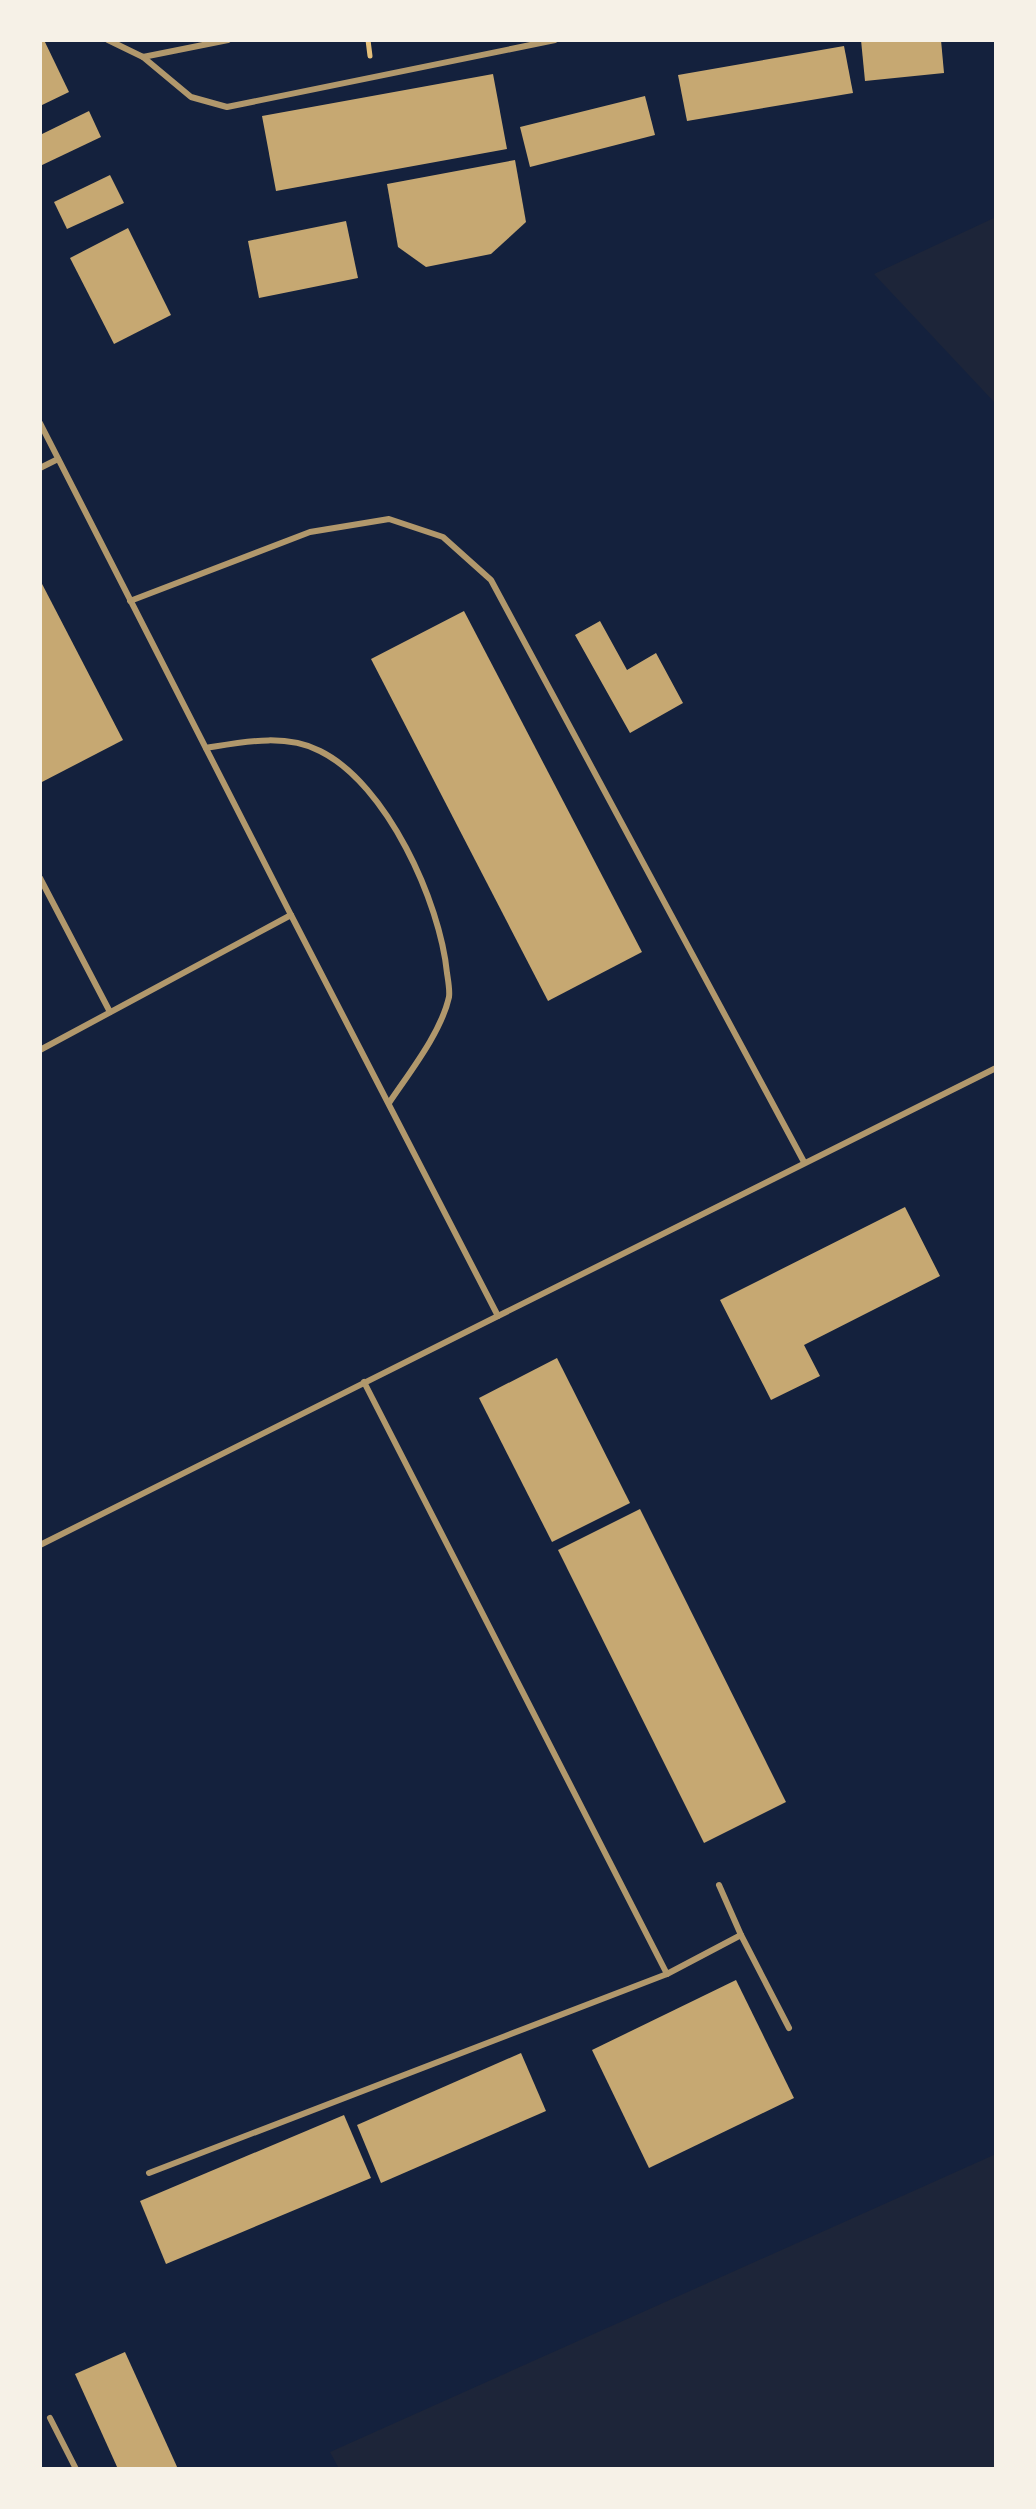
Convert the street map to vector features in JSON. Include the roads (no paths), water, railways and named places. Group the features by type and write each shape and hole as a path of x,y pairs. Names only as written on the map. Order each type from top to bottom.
{"lane":[{"path":"108,40 143,57 191,97 227,107 555,40"},
{"path":"143,57 228,40"},
{"path":"40,423 498,1316"},
{"path":"40,468 58,459"},
{"path":"130,601 310,532 389,519 443,537 491,580 804,1162"},
{"path":"206,748 261,738 319,750 358,779 390,821 419,877 444,942 449,996 424,1053 389,1103"},
{"path":"40,878 110,1012"},
{"path":"40,1050 291,915"},
{"path":"40,1545 996,1068"},
{"path":"364,1382 667,1974"},
{"path":"719,1885 789,2028"},
{"path":"149,2173 667,1974 741,1935"},
{"path":"50,2418 76,2469"}]}
